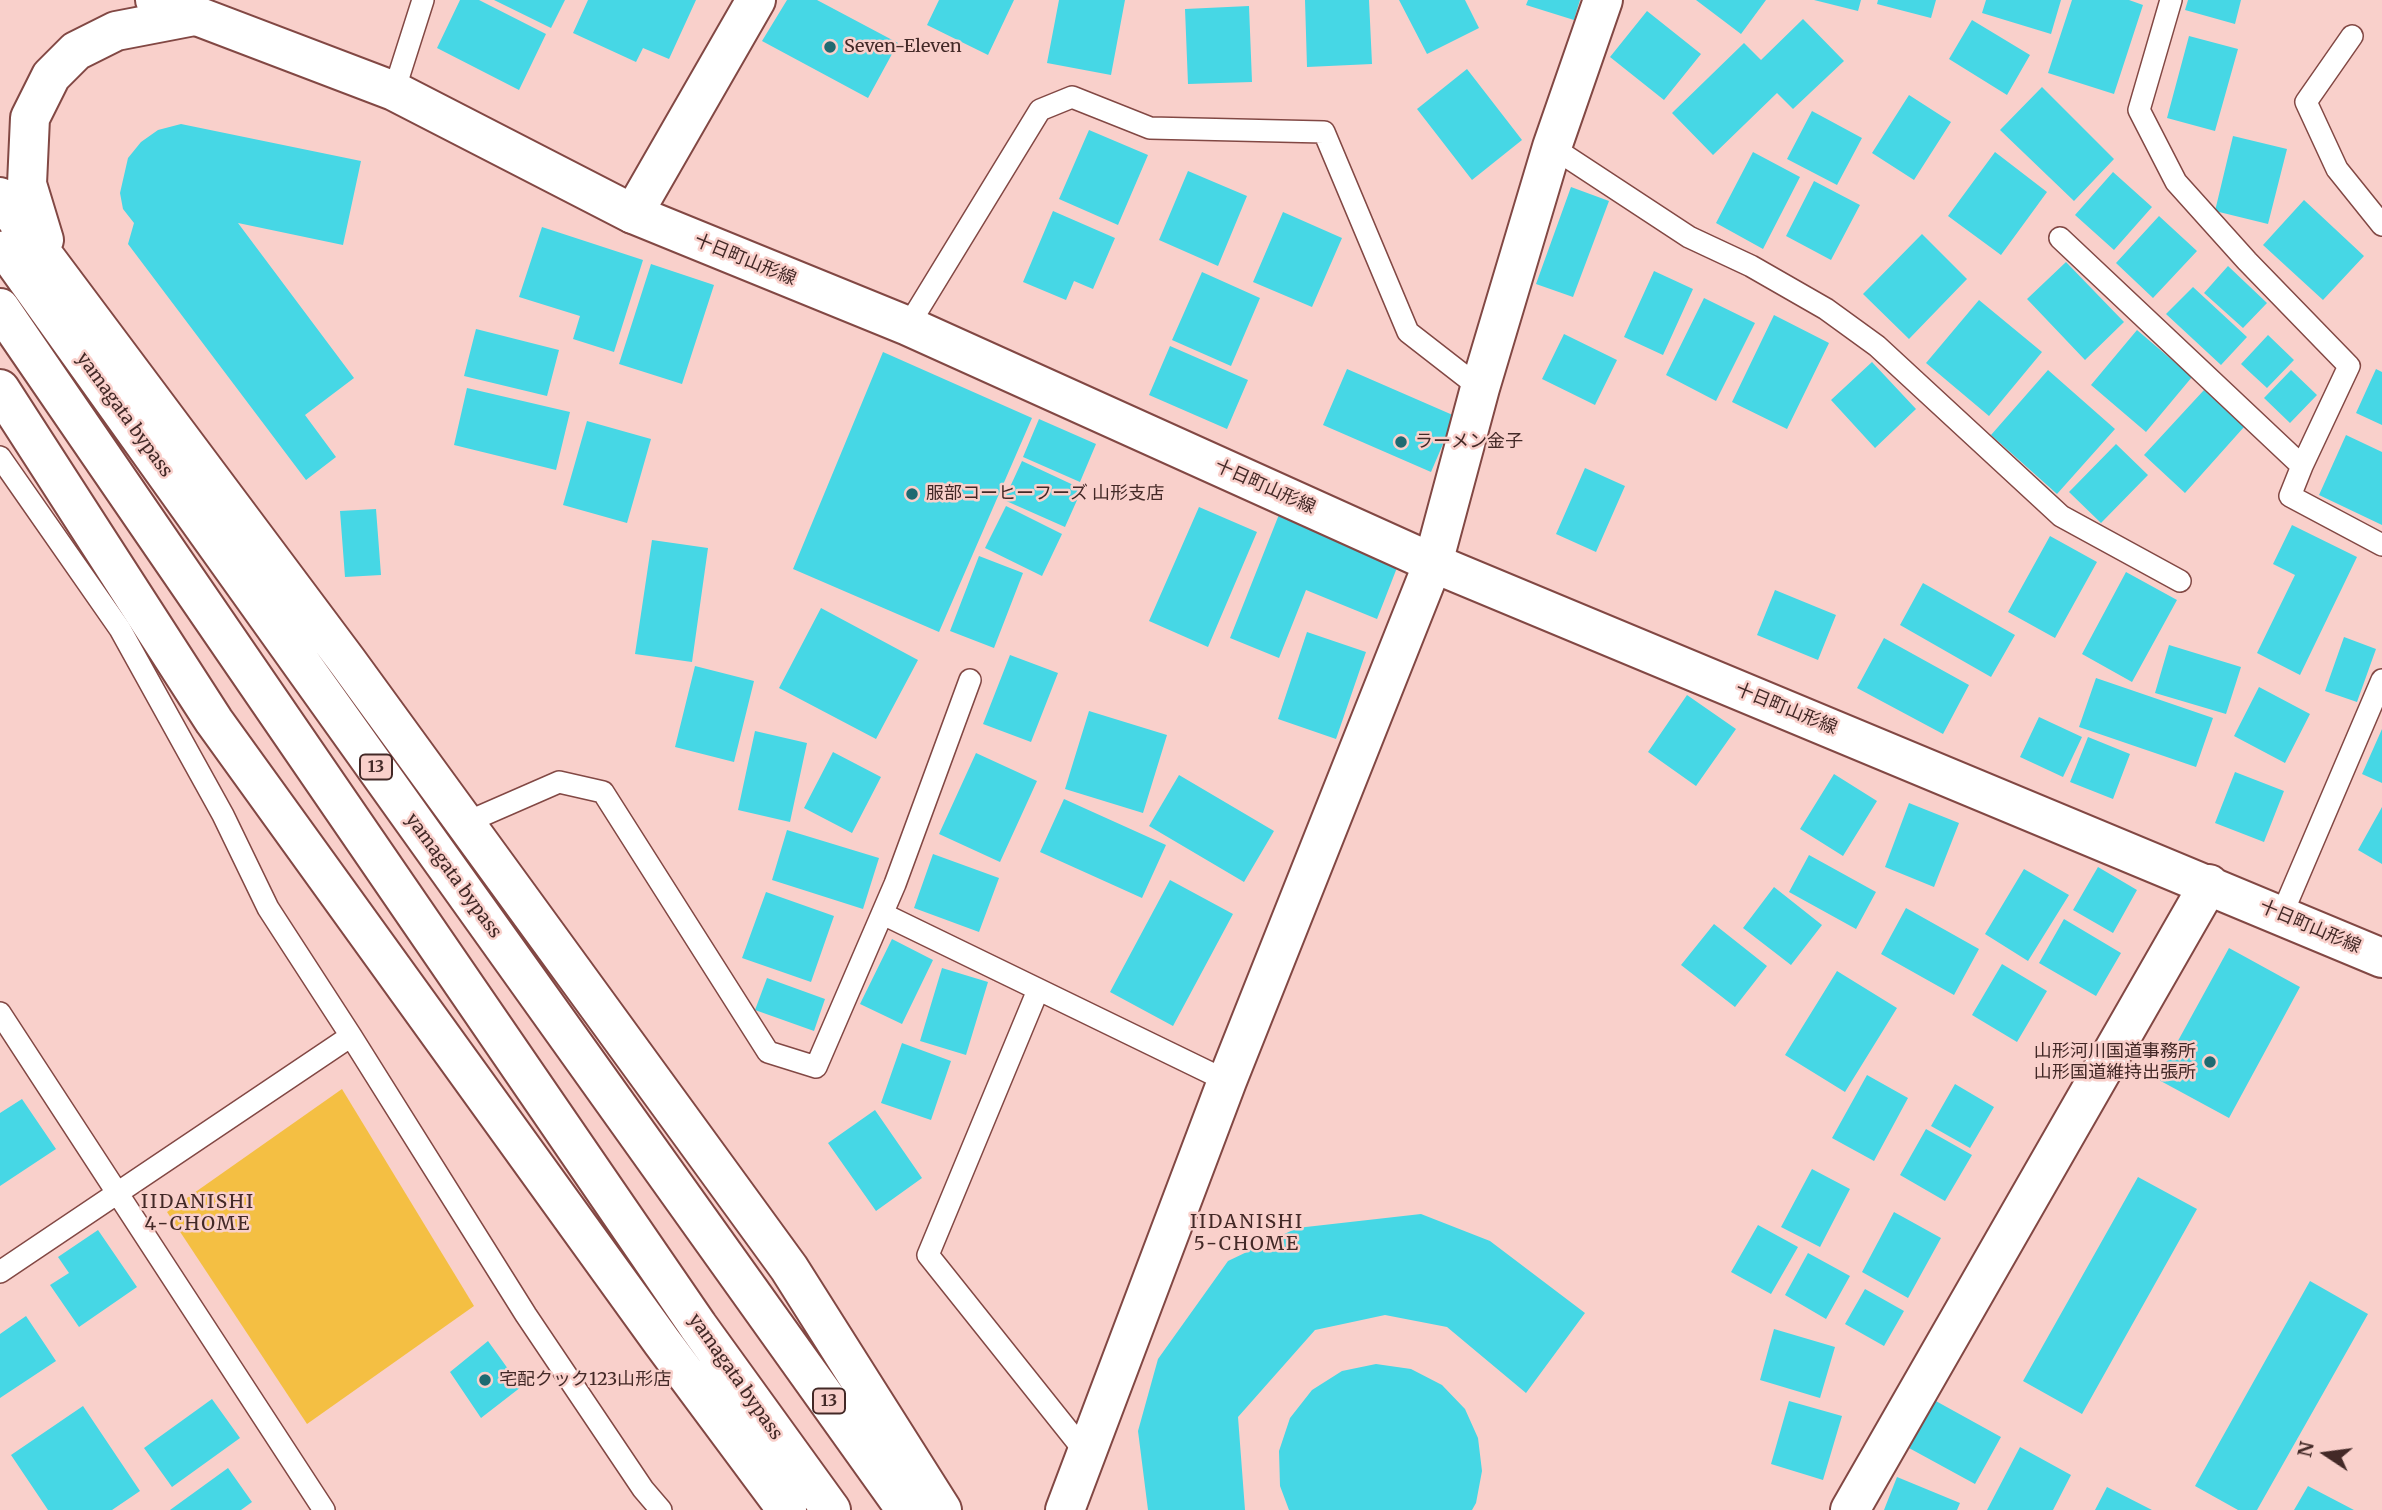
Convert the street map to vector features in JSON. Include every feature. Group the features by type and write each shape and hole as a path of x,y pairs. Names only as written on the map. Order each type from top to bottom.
{"main road":[{"name":"十日町山形線","path":"155,0 184,8 394,91 633,214 908,326 1433,563 2282,914 2382,958"},
{"path":"633,214 756,0"},
{"path":"1065,1510 1227,1081 1433,563 1480,388 1552,146 1603,0"},
{"path":"53,270 27,184 30,118 51,76 76,51 116,31 184,8"},
{"path":"0,197 347,661 789,1268 942,1510"},
{"name":"yamagata bypass","path":"0,242 906,1510"},
{"name":"yamagata bypass","path":"0,308 698,1326 831,1510"},
{"path":"0,389 214,721 662,1342 787,1510"},
{"path":"1850,1510 2209,884"}],"lane":[{"path":"394,91 423,0"},
{"path":"2171,0 2139,110 2176,182 2247,261 2349,366 2301,466 2290,496 2382,545"},
{"path":"2352,36 2306,102 2337,169 2382,225"},
{"path":"908,326 1040,110 1072,97 1150,128 1324,132 1408,332 1480,388"},
{"path":"1552,146 1689,237 1751,267 1826,309 1877,346 2061,516 2180,581"},
{"path":"2060,238 2301,466"},
{"path":"0,457 120,629 223,815 268,908 351,1035 526,1315 643,1489 661,1510"},
{"path":"465,823 559,782 603,792 768,1052 816,1067 883,915 970,680"},
{"path":"2282,914 2382,680"},
{"path":"883,915 1227,1081"},
{"path":"1038,990 928,1255 1086,1453"},
{"path":"0,1013 324,1510"},
{"path":"0,1272 351,1035"}],"shaded area":[{"path":"342,1089 474,1306 307,1424 167,1212"}],"building":[{"path":"460,0 479,0 546,34 519,90 437,48"},
{"path":"494,0 565,0 551,28"},
{"path":"588,0 696,0 669,59 643,48 636,62 573,33"},
{"path":"787,0 817,0 898,43 868,98 762,41"},
{"path":"939,0 1014,0 988,55 927,25"},
{"path":"1059,0 1125,0 1111,75 1047,63"},
{"path":"1305,0 1369,0 1372,64 1307,67"},
{"path":"1399,0 1465,0 1479,28 1427,54"},
{"path":"1528,0 1580,0 1574,20 1526,5"},
{"path":"1696,0 1766,0 1741,34"},
{"path":"1814,0 1861,0 1858,11"},
{"path":"1878,0 1936,0 1931,18 1877,4"},
{"path":"1986,0 2061,0 2051,34 1982,13"},
{"path":"2072,0 2129,0 2143,5 2114,94 2048,73"},
{"path":"2188,0 2241,0 2235,24 2185,10"},
{"path":"1249,6 1252,82 1188,84 1185,9"},
{"path":"1647,11 1701,54 1664,100 1610,57"},
{"path":"1803,19 1844,61 1793,109 1777,93 1713,155 1672,113 1744,43 1761,60"},
{"path":"1972,20 2030,55 2007,95 1949,59"},
{"path":"2189,36 2238,49 2215,131 2167,118"},
{"path":"1467,69 1522,140 1472,180 1417,109"},
{"path":"2042,87 2114,159 2074,201 2000,130"},
{"path":"1909,95 1951,122 1914,180 1872,153"},
{"path":"1812,111 1862,138 1837,185 1787,159"},
{"path":"181,124 361,161 343,245 238,223 354,378 305,415 336,457 306,480 128,244 134,223 123,209 120,193 128,158 141,142 158,130"},
{"path":"1089,130 1148,155 1118,225 1059,199"},
{"path":"2233,136 2287,149 2268,224 2215,211"},
{"path":"1753,152 1800,177 1763,249 1716,223"},
{"path":"1995,152 2047,192 2001,255 1948,216"},
{"path":"1188,171 1247,196 1218,266 1159,240"},
{"path":"2113,172 2152,207 2114,250 2075,215"},
{"path":"1814,181 1860,205 1831,260 1786,236"},
{"path":"1571,187 1609,201 1573,297 1536,284"},
{"path":"2304,200 2364,256 2323,300 2263,245"},
{"path":"1053,211 1115,238 1093,289 1074,281 1066,300 1023,282"},
{"path":"1283,212 1342,238 1312,307 1253,282"},
{"path":"2159,216 2197,251 2153,298 2116,263"},
{"path":"542,227 643,260 614,352 573,339 580,316 519,297"},
{"path":"1922,234 1967,279 1909,339 1863,294"},
{"path":"2066,262 2124,322 2085,360 2027,299"},
{"path":"651,264 714,285 682,384 619,364"},
{"path":"2228,266 2267,303 2243,328 2204,293"},
{"path":"1654,271 1693,289 1663,355 1624,337"},
{"path":"1202,272 1260,298 1231,366 1172,340"},
{"path":"2193,287 2247,337 2221,365 2166,314"},
{"path":"1704,298 1755,323 1716,401 1666,375"},
{"path":"1979,300 2042,352 1989,416 1926,363"},
{"path":"1774,315 1829,343 1787,429 1732,402"},
{"path":"476,329 559,350 547,396 464,376"},
{"path":"2137,330 2192,377 2146,432 2091,385"},
{"path":"1564,334 1617,360 1595,405 1542,379"},
{"path":"2268,335 2294,360 2267,388 2241,364"},
{"path":"1170,346 1248,380 1227,429 1149,395"},
{"name":"服部コーヒーフーズ 山形支店","path":"883,352 1032,418 939,632 793,569"},
{"path":"1872,362 1916,409 1875,448 1831,400"},
{"path":"1347,369 1455,416 1431,472 1323,425"},
{"path":"2376,369 2382,372 2382,425 2356,413"},
{"path":"2048,370 2115,429 2057,494 1991,435"},
{"path":"2291,370 2317,395 2290,423 2264,398"},
{"path":"467,388 570,412 556,470 454,445"},
{"path":"2204,390 2244,427 2185,493 2144,455"},
{"path":"1039,419 1096,444 1080,482 1023,457"},
{"path":"587,421 651,439 627,523 563,505"},
{"path":"2346,435 2382,452 2382,525 2319,495"},
{"path":"2116,444 2148,475 2101,523 2069,492"},
{"path":"1022,461 1082,489 1065,527 1004,500"},
{"path":"1585,468 1625,486 1596,552 1556,534"},
{"path":"1006,506 1062,534 1042,576 985,548"},
{"path":"1199,507 1257,532 1208,647 1149,621"},
{"path":"376,509 381,575 345,577 340,511"},
{"path":"1280,512 1400,560 1377,619 1306,590 1279,658 1230,638"},
{"path":"2292,525 2357,557 2300,675 2257,653 2295,575 2273,564"},
{"path":"2050,536 2097,562 2055,638 2008,612"},
{"path":"652,540 708,548 692,662 635,654"},
{"path":"979,556 1023,573 994,648 950,631"},
{"path":"2126,572 2177,600 2132,682 2082,654"},
{"path":"1923,583 2015,635 1991,677 1900,625"},
{"path":"1775,590 1836,615 1818,660 1757,635"},
{"path":"821,608 918,660 876,739 779,688"},
{"path":"1307,632 1366,652 1336,739 1278,719"},
{"path":"2344,637 2376,649 2357,702 2325,691"},
{"path":"1884,638 1969,685 1943,734 1857,688"},
{"path":"2169,645 2241,667 2226,714 2155,693"},
{"path":"1010,655 1058,673 1031,742 983,724"},
{"path":"695,666 754,681 734,762 675,747"},
{"path":"2096,678 2213,718 2196,767 2079,727"},
{"path":"2259,687 2310,714 2285,763 2234,736"},
{"path":"1687,695 1736,729 1696,786 1648,752"},
{"path":"1089,711 1167,735 1143,813 1065,789"},
{"path":"2039,717 2082,737 2063,777 2020,757"},
{"path":"2382,729 2382,783 2362,774"},
{"path":"755,731 807,743 790,822 738,810"},
{"path":"2088,737 2130,754 2113,799 2070,782"},
{"path":"833,752 881,777 852,833 804,808"},
{"path":"976,753 1037,781 1000,862 939,834"},
{"path":"2235,772 2284,791 2264,842 2215,823"},
{"path":"1834,774 1877,801 1843,856 1800,829"},
{"path":"1179,775 1274,831 1244,882 1149,826"},
{"path":"1064,799 1166,845 1142,898 1040,852"},
{"path":"1909,803 1959,823 1934,887 1885,867"},
{"path":"2382,807 2382,864 2358,850"},
{"path":"787,830 879,858 863,909 772,880"},
{"path":"933,854 999,878 979,932 914,908"},
{"path":"1809,855 1876,892 1856,929 1789,892"},
{"path":"2098,867 2137,890 2113,933 2073,910"},
{"path":"2024,869 2069,895 2028,961 1985,934"},
{"path":"1170,880 1233,914 1173,1026 1110,992"},
{"path":"1774,887 1822,925 1791,965 1743,928"},
{"path":"766,892 834,916 811,982 742,958"},
{"path":"1906,908 1979,949 1954,995 1881,954"},
{"path":"2064,919 2121,953 2096,996 2039,963"},
{"path":"1714,924 1767,966 1735,1007 1681,965"},
{"path":"892,939 933,960 902,1024 860,1004"},
{"path":"2229,948 2300,987 2229,1118 2157,1079"},
{"path":"2002,964 2047,991 2017,1042 1972,1015"},
{"path":"942,968 988,982 966,1055 920,1041"},
{"path":"1837,971 1897,1008 1845,1092 1785,1055"},
{"path":"767,978 825,999 814,1031 755,1010"},
{"path":"902,1043 951,1061 931,1120 881,1103"},
{"path":"1867,1075 1908,1098 1874,1161 1832,1138"},
{"path":"1955,1084 1994,1107 1970,1148 1931,1126"},
{"path":"22,1099 56,1149 0,1186 0,1113"},
{"path":"875,1110 922,1178 876,1211 828,1143"},
{"path":"1926,1129 1972,1155 1945,1201 1900,1175"},
{"path":"1812,1169 1850,1189 1820,1247 1781,1227"},
{"path":"2138,1177 2197,1209 2082,1414 2023,1381"},
{"path":"1894,1212 1941,1238 1908,1298 1862,1272"},
{"path":"1421,1214 1490,1241 1585,1313 1526,1393 1447,1327 1385,1315 1315,1330 1238,1417 1245,1510 1148,1510 1138,1431 1158,1359 1228,1261 1297,1228"},
{"path":"1758,1225 1798,1247 1771,1294 1731,1272"},
{"path":"98,1230 137,1287 79,1327 50,1285 69,1273 58,1257"},
{"path":"1808,1253 1850,1276 1826,1319 1785,1295"},
{"path":"2310,1281 2368,1314 2257,1510 2238,1510 2195,1486"},
{"path":"1865,1289 1904,1311 1884,1346 1845,1324"},
{"path":"26,1316 56,1361 0,1398 0,1334"},
{"path":"1774,1329 1835,1347 1820,1398 1760,1380"},
{"name":"宅配クック123山形店","path":"488,1341 521,1387 481,1418 450,1372"},
{"path":"1376,1364 1411,1369 1442,1385 1465,1409 1478,1438 1482,1471 1476,1503 1472,1510 1289,1510 1280,1486 1279,1451 1290,1418 1312,1390 1342,1371"},
{"path":"212,1399 240,1438 172,1487 144,1448"},
{"path":"1934,1400 2001,1437 1975,1484 1909,1448"},
{"path":"1789,1401 1842,1416 1823,1480 1771,1464"},
{"path":"83,1406 140,1491 112,1510 48,1510 11,1455"},
{"path":"2020,1447 2071,1475 2053,1510 1987,1510"},
{"path":"228,1468 252,1502 241,1510 170,1510"},
{"path":"1897,1477 1960,1503 1957,1510 1884,1510"},
{"path":"2308,1486 2354,1510 2294,1510"},
{"path":"2107,1487 2152,1510 2095,1510"}],"place":[{"name":"Seven-Eleven","path":"830,47"},
{"name":"ラーメン金子","path":"1401,442"},
{"name":"服部コーヒーフーズ 山形支店","path":"912,494"},
{"name":"山形河川国道事務所 山形国道維持出張所","path":"2210,1062"},
{"name":"宅配クック123山形店","path":"485,1380"}],"district":[{"name":"IIDANISHI 4-CHOME","path":"198,1214"},
{"name":"IIDANISHI 5-CHOME","path":"1247,1234"}]}
